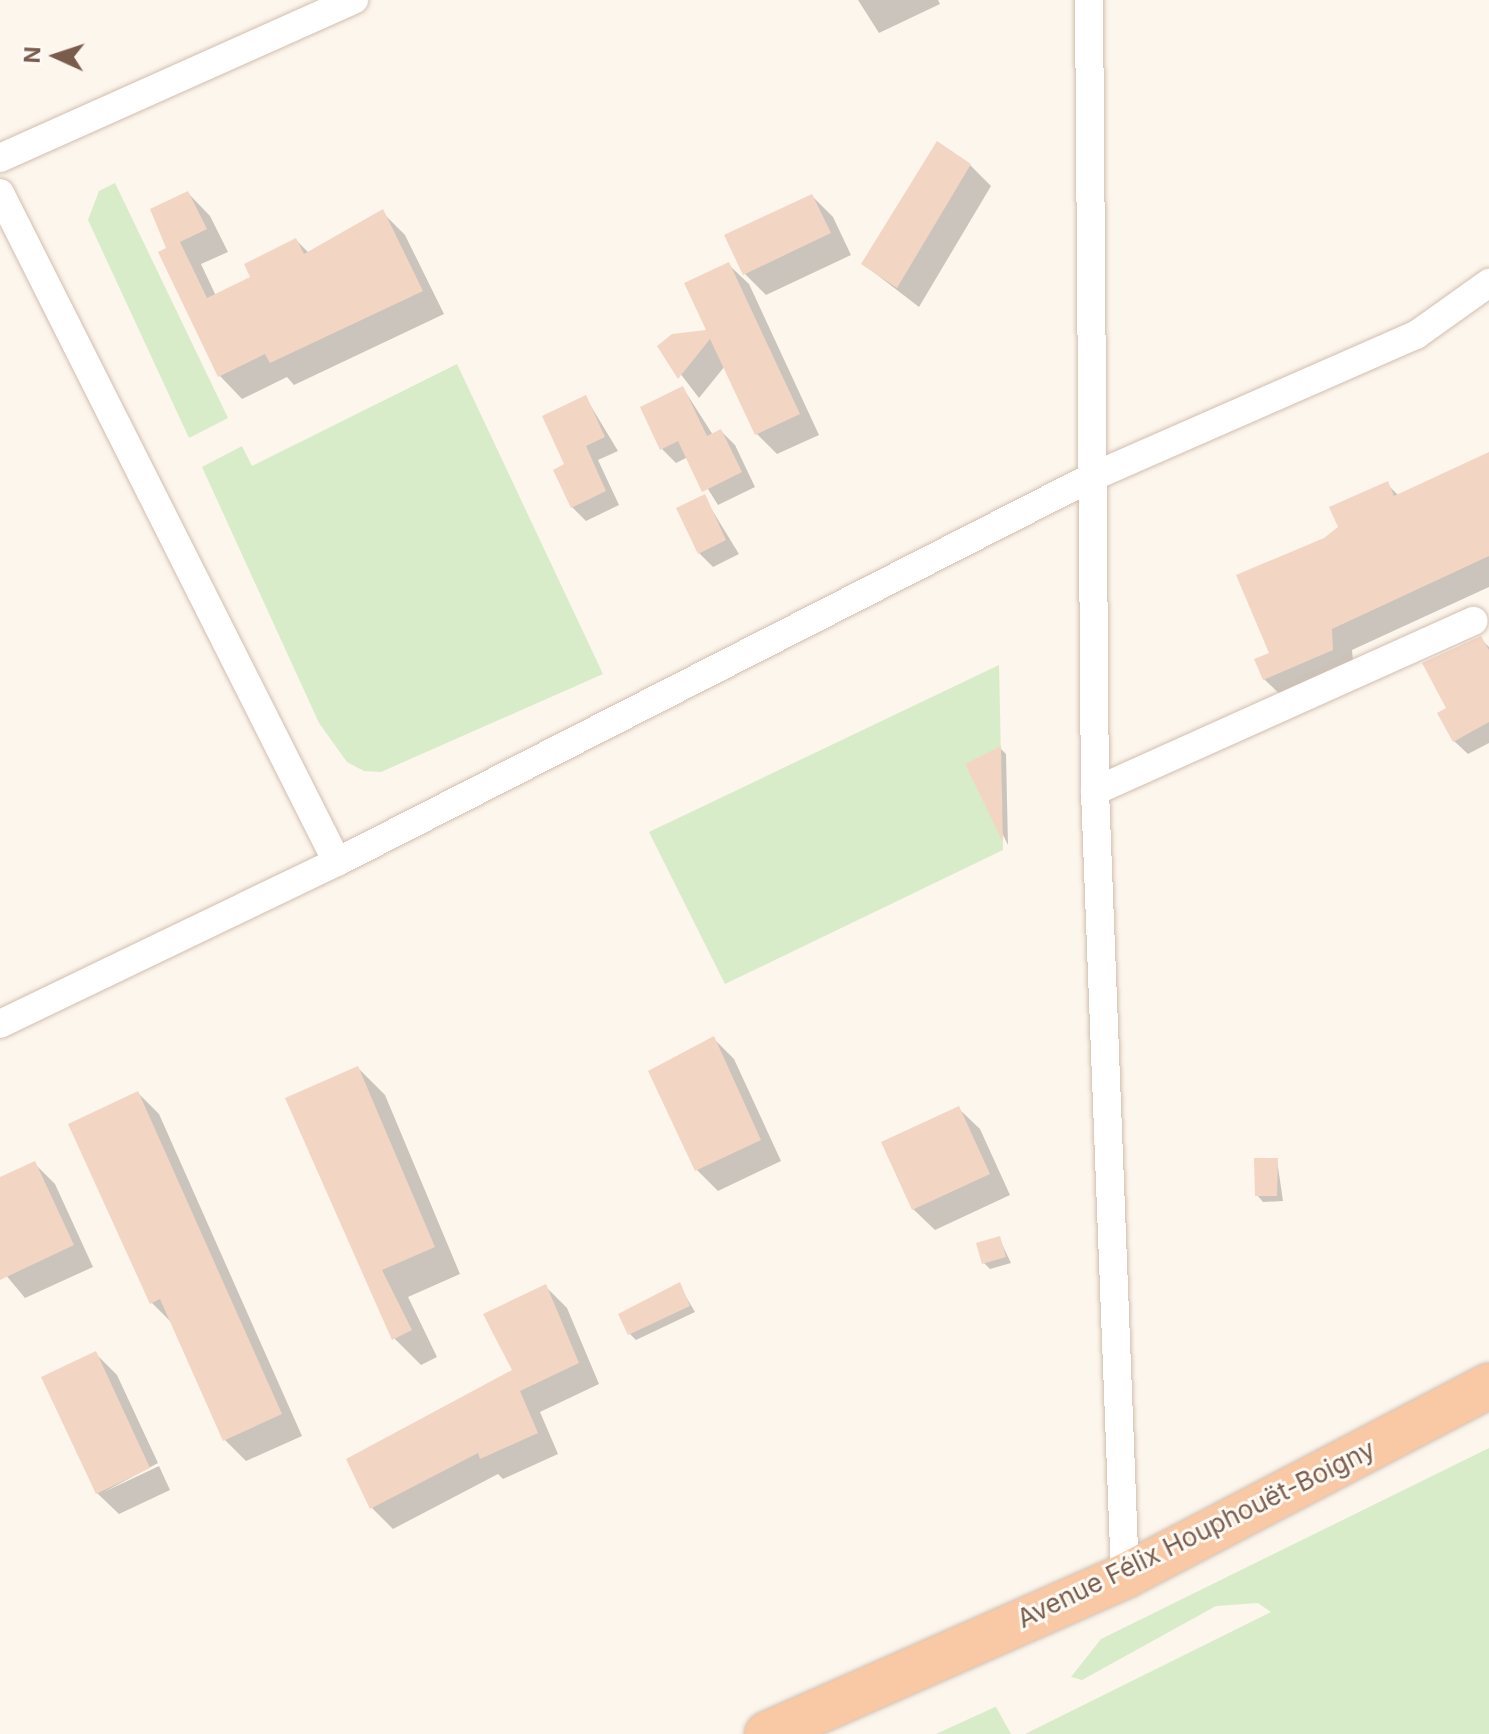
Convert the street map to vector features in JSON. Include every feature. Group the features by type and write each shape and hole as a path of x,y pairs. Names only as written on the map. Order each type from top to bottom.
{"highway":[{"name":"Avenue Félix Houphouët-Boigny","path":"767,1734 1125,1576 1489,1386"}],"street":[{"path":"0,158 354,0"},
{"path":"1089,0 1095,791 1125,1576"},
{"path":"0,193 337,862"},
{"path":"0,1024 337,862 1092,477 1416,335 1489,283"},
{"path":"1095,791 1474,621"}],"green space":[{"path":"115,183 228,418 189,438 88,220 99,191"},
{"path":"457,364 603,674 381,772 364,771 347,762 319,723 202,467 242,446 252,466"},
{"path":"999,665 1003,850 725,984 649,832"},
{"path":"1489,1448 1489,1734 1025,1734 1271,1612 1258,1603 1216,1606 1082,1680 1071,1677 1101,1639"},
{"path":"995,1707 1011,1734 936,1734"}],"building":[{"path":"937,141 971,164 897,288 861,264"},
{"path":"188,191 207,229 180,242 207,298 250,277 244,264 296,238 304,254 383,209 423,291 270,363 265,354 218,377 158,252 166,248 150,209"},
{"path":"812,194 831,233 743,275 724,235"},
{"path":"729,262 800,414 755,435 710,339 678,379 657,346 672,334 706,330 684,283"},
{"path":"683,386 707,436 721,429 742,472 702,492 678,441 660,450 640,407"},
{"path":"586,395 605,437 586,446 606,491 571,508 553,470 564,464 542,416"},
{"path":"1489,452 1489,556 1332,629 1333,650 1263,680 1254,659 1269,653 1236,575 1324,538 1338,527 1329,507 1388,481 1394,496"},
{"path":"705,494 726,540 698,554 676,508"},
{"path":"1481,636 1489,650 1489,722 1453,742 1437,713 1446,708 1422,663"},
{"path":"1001,746 1003,842 965,764"},
{"path":"714,1036 761,1140 695,1171 648,1071"},
{"path":"358,1066 435,1247 382,1270 412,1330 392,1340 285,1098"},
{"path":"138,1091 282,1414 223,1441 160,1299 150,1304 68,1124"},
{"path":"959,1106 990,1174 912,1210 881,1142"},
{"path":"1254,1158 1278,1158 1277,1196 1255,1196"},
{"path":"35,1161 74,1245 0,1280 0,1177"},
{"path":"1000,1236 1006,1257 982,1264 976,1243"},
{"path":"680,1282 690,1306 628,1335 618,1314"},
{"path":"546,1284 579,1363 520,1391 538,1433 480,1459 478,1453 370,1509 346,1459 512,1370 483,1314"},
{"path":"96,1351 150,1468 96,1494 41,1377"}]}
